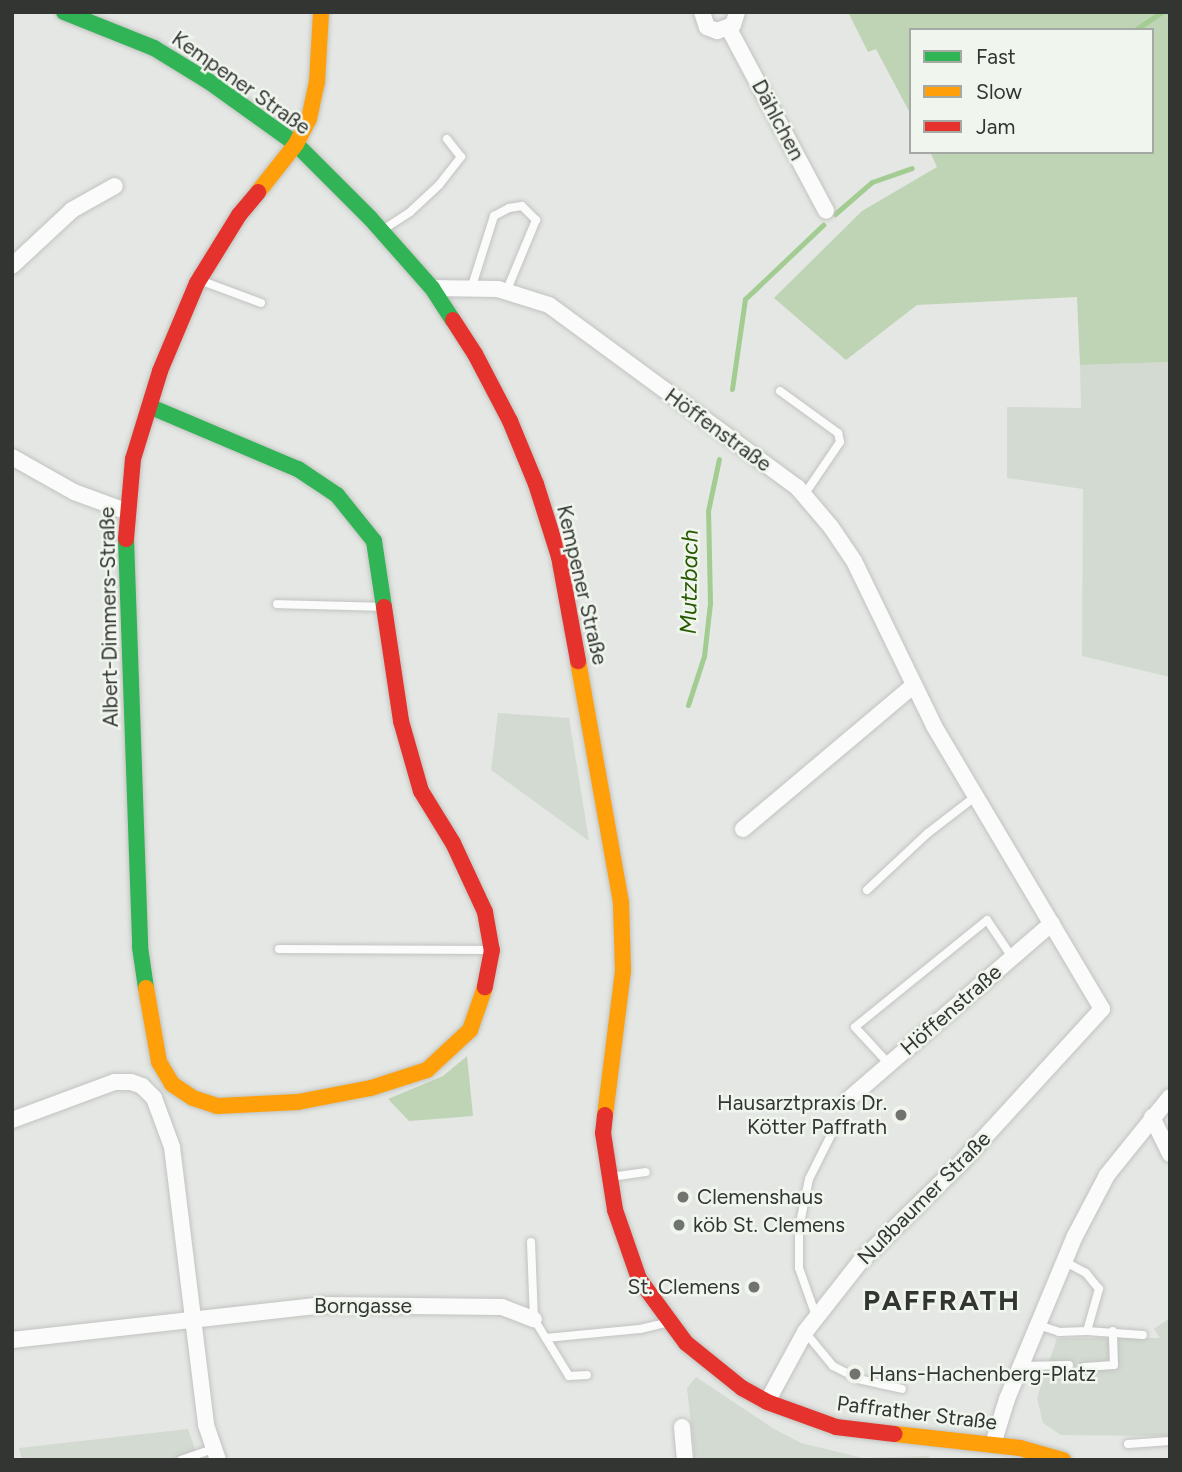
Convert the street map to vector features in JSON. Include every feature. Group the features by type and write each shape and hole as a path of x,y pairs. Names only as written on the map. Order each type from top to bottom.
{"street":[{"name":"Kempener Straße","path":"64,12 154,48 208,81 296,144 381,230 432,288 475,354 510,421 536,484 559,557 621,903 624,937 619,1022 606,1094 603,1133 608,1178 624,1244 639,1279 670,1322"},
{"name":"Albert-Dimmers-Straße","path":"321,12 314,100 309,119 296,144 239,215 199,280 160,371 133,459 126,511 126,583 140,947 159,1062 172,1084 193,1098 218,1106 298,1102 371,1088 428,1070 470,1030 489,974 492,950"},
{"path":"702,12 704,22 712,30 729,29 737,20 737,12"},
{"name":"Dählchen","path":"729,29 827,211"},
{"path":"12,266 72,210 114,186"},
{"name":"Höffenstraße","path":"432,288 506,292 549,305 727,435 804,495 854,561 913,686 1102,1009"},
{"path":"151,407 298,468 337,495 374,541 401,721 421,791 453,843 485,912 492,950"},
{"path":"12,457 74,492 126,511"},
{"path":"743,829 913,686"},
{"name":"Höffenstraße","path":"850,1098 1052,923"},
{"name":"Nußbaumer Straße","path":"767,1402 805,1332 860,1262 960,1164 1102,1009"},
{"path":"12,1120 115,1082 131,1082 142,1086 154,1098 172,1147 191,1296 191,1321 206,1425 216,1454"},
{"path":"990,1452 1063,1261 1107,1175 1170,1097"},
{"path":"1152,1117 1170,1154"},
{"name":"Borngasse","path":"12,1340 322,1305 502,1307 534,1319"},
{"name":"Paffrather Straße","path":"670,1322 707,1362 767,1402 836,1427 990,1452 1020,1448 1063,1460"},
{"path":"681,1427 685,1460"}],"lane":[{"path":"381,230 410,212 439,185 461,157 447,139"},
{"path":"471,289 494,216 509,208 522,206 536,220 506,292"},
{"path":"199,280 261,303"},
{"path":"780,391 838,433 840,442 804,495"},
{"path":"277,604 385,607"},
{"path":"867,890 928,833 976,796"},
{"path":"889,1064 855,1027 987,920 1012,957"},
{"path":"279,949 492,950"},
{"path":"816,1316 799,1268 799,1228 809,1179 835,1127"},
{"path":"608,1178 646,1172"},
{"path":"531,1242 534,1319 569,1376 587,1375"},
{"path":"1063,1261 1086,1273 1099,1289 1087,1331"},
{"path":"546,1338 640,1329 670,1322"},
{"path":"1038,1325 1059,1332 1113,1331 1143,1335"},
{"path":"1084,1367 1114,1365 1113,1331"},
{"path":"805,1332 833,1366 858,1379 902,1389"},
{"path":"1022,1366 1069,1365"},
{"path":"1128,1444 1170,1441"},
{"path":"181,1460 216,1454"}],"shaded area":[{"path":"1170,362 1170,677 1082,656 1083,489 1007,478 1007,407 1081,408 1080,365"},
{"path":"498,713 569,718 589,841 491,770"},
{"path":"1170,1318 1170,1436 1061,1435 1043,1423 1037,1398 1057,1338 1160,1338 1154,1329"},
{"path":"696,1377 774,1429 801,1443 863,1458 928,1456 934,1460 695,1460 687,1388"},
{"path":"188,1429 199,1460 22,1460 19,1448"}],"green space":[{"path":"848,12 1170,12 1170,362 1080,365 1077,297 917,305 846,360 774,298 862,211 937,167 931,154 1154,154 1154,28 909,28 909,111 876,49 868,52"},
{"path":"467,1056 473,1116 409,1121 388,1099 443,1076"}],"waterway":[{"name":"Mutzbach","path":"1138,28 1162,12"},
{"name":"Mutzbach","path":"835,214 872,182 912,168"},
{"name":"Mutzbach","path":"732,389 745,299 823,225"},
{"name":"Mutzbach","path":"688,705 704,656 710,603 708,511 719,459"}],"traffic: fast":[{"path":"64,12 154,48 208,81 296,144 370,218 432,288 453,320"},
{"path":"151,407 298,469 337,495 374,541 384,607"},
{"path":"126,539 140,947 146,988"}],"traffic: slow":[{"path":"258,192 296,144 309,119 317,82 321,12"},
{"path":"578,661 621,903 623,971 605,1115"},
{"path":"146,988 159,1062 172,1084 193,1098 218,1106 298,1102 371,1088 427,1070 470,1030 485,987"},
{"path":"895,1434 1020,1448 1063,1460"}],"traffic: jam":[{"path":"126,539 133,459 160,371 197,283 239,215 258,192"},
{"path":"453,320 475,354 510,421 536,484 559,557 578,661"},
{"path":"384,607 401,721 421,791 453,843 485,912 492,950 485,987"},
{"path":"605,1115 603,1133 615,1210 639,1279 686,1343 742,1388 767,1402 836,1427 895,1434"}],"place":[{"name":"Hausarztpraxis Dr. Kötter Paffrath","path":"901,1115"},
{"name":"Clemenshaus","path":"683,1197"},
{"name":"köb St. Clemens","path":"679,1225"},
{"name":"St. Clemens","path":"754,1287"},
{"name":"Hans-Hachenberg-Platz","path":"855,1374"}],"district":[{"name":"PAFFRATH","path":"942,1300"}]}
